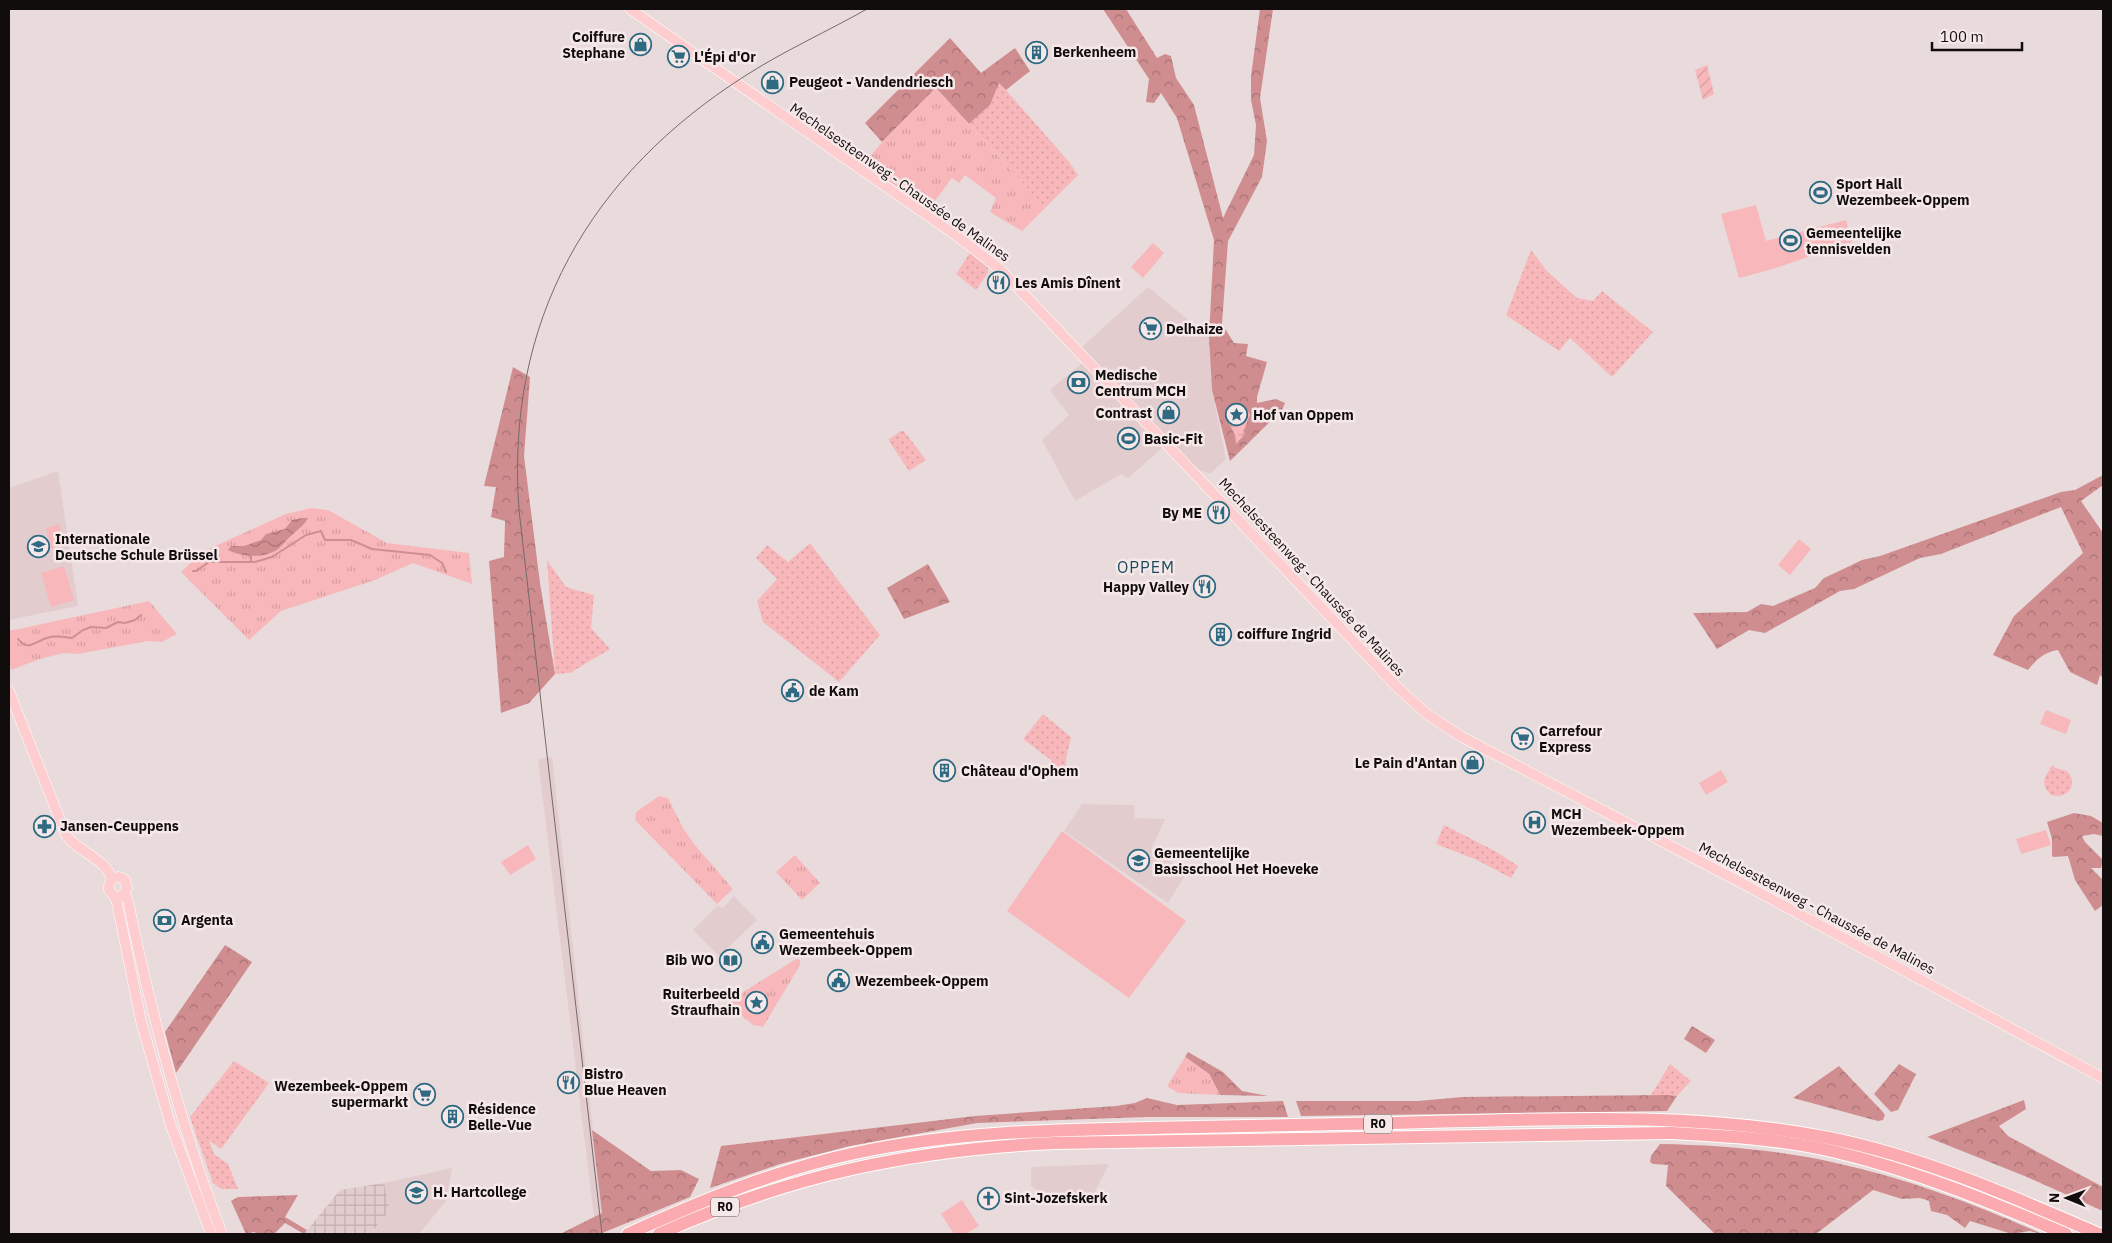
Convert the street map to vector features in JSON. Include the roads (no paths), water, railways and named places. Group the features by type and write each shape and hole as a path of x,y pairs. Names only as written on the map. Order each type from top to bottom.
{"highway":[{"name":"R0","path":"628,1234 705,1200 785,1172 855,1153 958,1136 1054,1130 1568,1120 1713,1122 1776,1128 1829,1138 1938,1168 1993,1188 2099,1234"},
{"name":"R0","path":"659,1234 741,1201 814,1177 858,1166 960,1149 1064,1142 1670,1133 1743,1138 1836,1152 1933,1181 1986,1200 2066,1234"}],"main road":[{"name":"Mechelsesteenweg - Chaussée de Malines","path":"630,9 957,236 1001,270 1397,687 1435,720 1462,737 1744,884 2103,1078"},
{"path":"9,691 66,835 71,842 106,869 112,879"},
{"path":"120,895 127,888 125,880 119,878 112,879 108,890 128,901 138,950 173,1091 222,1234"},
{"path":"120,895 141,1021 170,1123 211,1234"}],"water":[{"path":"308,518 280,547 272,552 253,556 228,550 231,546 244,546 261,540 266,534 285,529 292,520"}],"waterway":[{"path":"193,571 209,562 255,562 272,557 306,535 321,531 325,540 351,540 372,549 430,555 442,563 446,572"},
{"path":"251,556 251,562"},
{"path":"18,639 25,645 29,645 50,637 72,638 91,627 106,628 118,622 125,623 135,620 141,615"}],"tram line":[{"path":"602,1234 519,510 518,441 527,376 543,315 569,259 602,206 643,158 692,114 748,74 867,9"}],"place":[{"name":"Coiffure Stephane","path":"641,45"},
{"name":"Berkenheem","path":"1037,52"},
{"name":"L'Épi d'Or","path":"678,57"},
{"name":"Peugeot - Vandendriesch","path":"773,82"},
{"name":"Sport Hall Wezembeek-Oppem","path":"1820,192"},
{"name":"Gemeentelijke tennisvelden","path":"1790,241"},
{"name":"Les Amis Dînent","path":"999,283"},
{"name":"Delhaize","path":"1150,329"},
{"name":"Medische Centrum MCH","path":"1079,383"},
{"name":"Contrast","path":"1168,413"},
{"name":"Hof van Oppem","path":"1237,415"},
{"name":"Basic-Fit","path":"1128,439"},
{"name":"By ME","path":"1218,513"},
{"name":"Internationale Deutsche Schule Brüssel","path":"39,547"},
{"name":"Happy Valley","path":"1205,587"},
{"name":"coiffure Ingrid","path":"1221,634"},
{"name":"de Kam","path":"793,691"},
{"name":"Carrefour Express","path":"1523,739"},
{"name":"Le Pain d'Antan","path":"1473,763"},
{"name":"Château d'Ophem","path":"945,771"},
{"name":"MCH Wezembeek-Oppem","path":"1535,822"},
{"name":"Jansen-Ceuppens","path":"44,826"},
{"name":"Gemeentelijke Basisschool Het Hoeveke","path":"1138,861"},
{"name":"Argenta","path":"165,920"},
{"name":"Gemeentehuis Wezembeek-Oppem","path":"763,942"},
{"name":"Bib WO","path":"730,960"},
{"name":"Wezembeek-Oppem","path":"839,981"},
{"name":"Ruiterbeeld Straufhain","path":"756,1002"},
{"name":"Bistro Blue Heaven","path":"568,1082"},
{"name":"Wezembeek-Oppem supermarkt","path":"424,1094"},
{"name":"Résidence Belle-Vue","path":"452,1117"},
{"name":"H. Hartcollege","path":"417,1192"},
{"name":"Sint-Jozefskerk","path":"988,1198"}],"district":[{"name":"OPPEM","path":"1146,567"}]}
